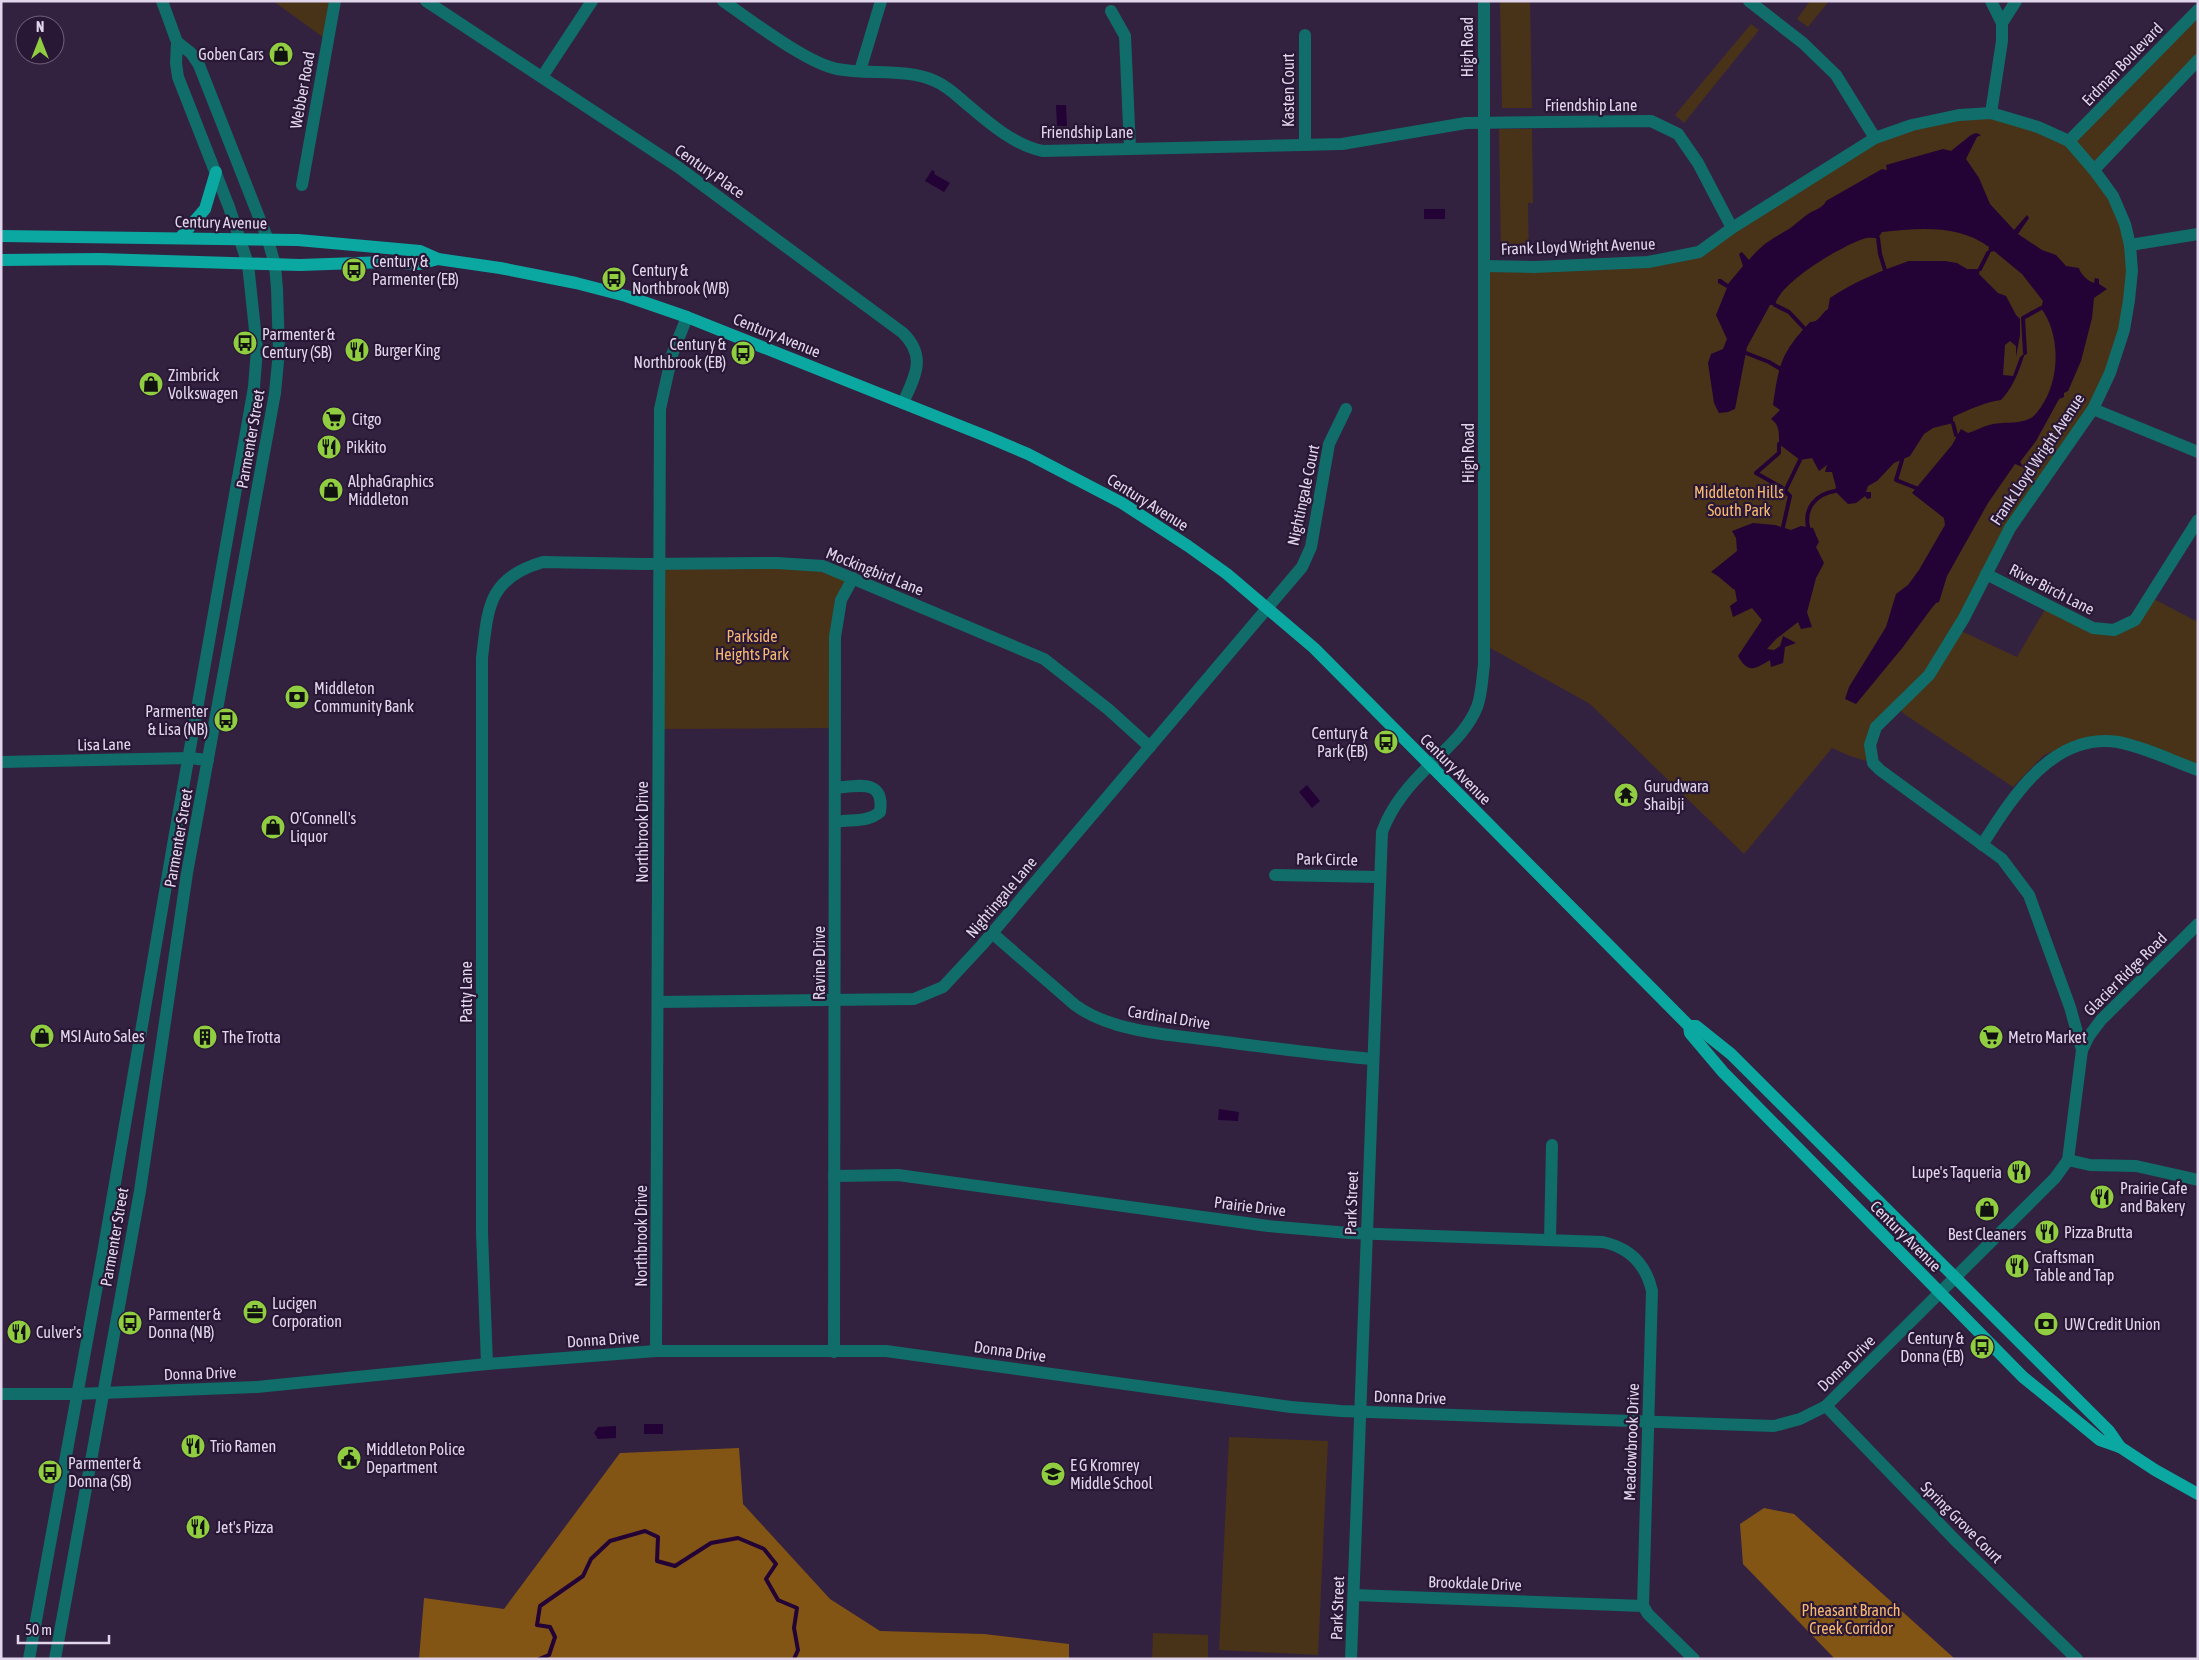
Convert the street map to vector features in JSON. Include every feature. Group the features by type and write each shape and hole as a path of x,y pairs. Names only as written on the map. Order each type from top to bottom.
{"main road":[{"path":"180,238 205,209 216,172"},
{"name":"Century Avenue","path":"1,236 298,240 420,251 438,259 500,268 576,283 626,296 687,316 1028,454 1107,495 1188,546 1268,607 1314,648 1689,1026 1690,1034 1723,1072 2040,1392 2100,1440 2120,1447 2155,1470 2198,1494"},
{"name":"Century Avenue","path":"1,260 99,259 275,265 386,262 419,264 438,259"},
{"name":"Century Avenue","path":"1689,1026 1696,1026 1731,1054 1957,1277 2109,1431 2120,1447"}],"street":[{"name":"Parmenter Street","path":"29,1659 119,1167 254,387 257,349 248,264 241,239 176,70 177,42 162,1"},
{"name":"Webber Road","path":"302,185 334,1"},
{"name":"Century Place","path":"426,1 678,168 903,333 911,340 918,358 904,403"},
{"path":"542,77 592,1"},
{"name":"Friendship Lane","path":"723,1 811,59 836,69 908,75 934,80 948,88 971,108 1022,145 1034,149 1130,149 1342,144 1484,122 1651,121 1678,134 1698,163 1732,228"},
{"path":"860,71 881,1"},
{"name":"High Road","path":"1430,765 1455,740 1476,708 1484,665 1484,1"},
{"path":"1749,1 1803,43 1836,75 1875,138"},
{"path":"1991,1 2002,23 2002,40 1991,113"},
{"path":"2002,23 2016,1"},
{"name":"Erdman Boulevard","path":"2069,141 2198,10"},
{"path":"1111,11 1125,36 1130,149"},
{"name":"Kasten Court","path":"1304,35 1305,145"},
{"name":"Parmenter Street","path":"55,1659 140,1191 187,873 278,372 279,341 275,265 268,240 199,65 191,53 177,42"},
{"path":"2094,170 2198,60"},
{"name":"Frank Lloyd Wright Avenue","path":"1484,266 1534,267 1648,262 1699,252 1732,228 1875,138 1912,125 1950,117 1991,113 2038,127 2069,141 2113,196 2126,224 2132,271 2124,330 2110,373 2093,409 2010,528 1964,618 1929,675 1876,727 1870,744 1873,763 1880,770 2002,859 2029,895 2070,1007 2082,1050 2068,1160 2055,1178 1957,1277"},
{"path":"2130,244 2198,234"},
{"name":"Northbrook Drive","path":"656,1351 660,409 672,355 687,316"},
{"name":"Nightingale Court","path":"1268,607 1302,567 1311,547 1329,444 1346,409"},
{"path":"2093,409 2198,452"},
{"name":"River Birch Lane","path":"1986,574 2093,628 2114,630 2135,620 2198,520"},
{"name":"Mockingbird Lane","path":"487,620 490,604 498,590 513,575 534,564 543,562 818,564 1044,659 1108,709 1150,747"},
{"name":"Ravine Drive","path":"834,1352 836,1001 835,637 841,600 853,578"},
{"name":"Nightingale Lane","path":"658,1002 914,999 943,987 992,933 1268,607"},
{"name":"Patty Lane","path":"487,620 482,658 482,1233 487,1364"},
{"path":"1982,845 2016,797 2044,764 2061,752 2076,746 2102,741 2118,742 2198,770"},
{"name":"Lisa Lane","path":"1,762 189,758 208,760"},
{"name":"Park Street","path":"1351,1659 1382,832 1389,813 1430,765"},
{"path":"835,788 865,785 872,787 881,797 881,804 880,812 873,818 865,821 835,822"},
{"name":"Park Circle","path":"1275,875 1379,876"},
{"name":"Glacier Ridge Road","path":"2082,1050 2089,1036 2101,1020 2198,924"},
{"name":"Cardinal Drive","path":"992,933 1075,1006 1110,1024 1151,1032 1372,1059"},
{"path":"1550,1240 1552,1145"},
{"path":"2068,1160 2090,1166 2136,1166 2198,1180"},
{"name":"Prairie Drive","path":"834,1176 898,1175 1268,1226 1366,1234 1612,1244 1631,1254 1644,1268 1649,1279"},
{"name":"Donna Drive","path":"1,1394 76,1394 257,1387 487,1364 656,1351 886,1351 1291,1407 1360,1412 1774,1426 1800,1419 1826,1406 1957,1277"},
{"name":"Meadowbrook Drive","path":"1643,1606 1652,1300 1649,1279"},
{"name":"Spring Grove Court","path":"1826,1406 1958,1543 2077,1659"},
{"name":"Brookdale Drive","path":"1354,1595 1643,1606"},
{"path":"1643,1606 1648,1614 1694,1659"}],"green space":[{"path":"273,1 335,1 327,40"},
{"path":"1500,1 1530,1 1532,108 1502,108"},
{"path":"1810,1 1829,1 1808,27 1797,19"},
{"name":"Middleton Hills South Park","path":"2198,10 2198,60 2094,170 2113,196 2132,271 2110,373 2010,528 1957,629 2017,657 2047,606 2093,628 2135,620 2150,597 2198,622 2198,766 2129,741 2076,740 2043,756 2013,787 1904,714 1897,706 1876,727 1873,763 1832,748 1744,854 1590,704 1485,645 1484,266 1534,267 1699,252 1875,138 1991,113 2069,141"},
{"path":"1751,24 1759,30 1684,123 1675,115"},
{"path":"1499,129 1532,129 1533,203 1528,203 1529,255 1501,256"},
{"name":"Parkside Heights Park","path":"777,563 853,578 841,600 835,728 658,729 659,564"},
{"path":"1229,1437 1328,1441 1318,1655 1219,1650"},
{"path":"739,1448 743,1504 830,1599 880,1631 984,1634 1069,1644 1069,1659 419,1659 424,1598 504,1609 620,1453"},
{"name":"Pheasant Branch Creek Corridor","path":"1764,1508 1794,1514 1955,1659 1835,1659 1743,1564 1740,1524"},
{"path":"1153,1633 1208,1635 1208,1659 1152,1659"}],"shaded area":[{"path":"1056,105 1066,105 1067,126 1057,126"},
{"path":"1976,133 1981,135 1977,137 1966,159 1979,178 1990,204 2014,230 2027,215 2029,218 2018,234 2042,250 2056,255 2066,266 2079,268 2083,275 2092,282 2094,283 2095,278 2099,279 2099,284 2107,289 2094,298 2092,318 2081,361 2068,391 2064,393 2064,397 2059,399 2036,441 2020,462 2023,467 2015,464 1988,503 1947,576 1939,602 1931,609 1903,647 1856,704 1845,699 1849,687 1886,627 1896,594 1908,585 1919,570 1945,525 1944,518 1912,493 1952,445 1961,429 1968,433 1989,425 2026,420 2035,415 2047,396 2052,384 2056,358 2052,331 2048,319 2041,308 2043,301 2022,274 1994,251 1988,253 1989,247 1965,234 1937,229 1909,229 1882,232 1878,238 1866,238 1853,243 1812,266 1788,286 1779,296 1775,305 1770,305 1747,347 1735,409 1719,413 1714,403 1708,363 1711,354 1723,349 1727,339 1716,315 1727,288 1718,283 1718,279 1728,284 1743,266 1739,254 1742,252 1749,260 1763,245 1821,207 1826,201 1882,169 1887,170 1886,165 1943,149 1951,151"},
{"path":"932,170 935,172 934,174 950,183 944,192 925,181"},
{"path":"1424,209 1445,209 1445,219 1424,219"},
{"path":"1909,261 1945,261 1957,263 1967,269 1980,269 1979,274 1998,293 2006,296 2020,319 2020,335 2016,357 2016,346 2010,341 2005,345 2003,375 2013,376 2020,357 2025,353 2013,384 2001,400 1983,404 1953,417 1953,423 1933,428 1924,434 1910,456 1894,463 1877,481 1868,486 1866,492 1871,492 1871,498 1867,499 1865,496 1856,503 1848,504 1835,491 1836,487 1832,472 1825,472 1827,465 1819,471 1812,458 1800,460 1779,444 1779,433 1774,421 1771,419 1780,410 1773,405 1777,379 1787,351 1810,322 1818,319 1828,309 1830,298 1868,277"},
{"path":"1753,523 1775,525 1791,530 1801,526 1813,528 1819,542 1816,547 1824,563 1816,578 1807,612 1812,627 1801,629 1798,622 1776,639 1767,649 1774,650 1780,646 1783,636 1796,643 1785,647 1783,663 1771,667 1770,660 1760,666 1749,668 1738,656 1762,620 1752,608 1733,617 1730,606 1737,601 1735,590 1711,572 1737,551 1736,538 1732,531"},
{"path":"1307,785 1320,801 1312,808 1299,792"},
{"path":"1219,1109 1239,1112 1238,1121 1218,1120"},
{"path":"644,1424 663,1424 663,1434 644,1434"},
{"path":"616,1426 616,1438 598,1439 594,1433 598,1427"}],"waterway":[{"path":"1878,238 1885,270"},
{"path":"1980,269 1988,253"},
{"path":"1775,305 1789,312 1804,328"},
{"path":"2025,353 2023,318 2041,308"},
{"path":"1746,353 1779,368"},
{"path":"1953,423 1956,435"},
{"path":"1779,444 1779,453 1756,473 1781,487 1790,496 1783,527"},
{"path":"1785,491 1800,460"},
{"path":"1902,460 1896,480 1916,488"},
{"path":"1808,527 1808,514 1813,503 1822,495 1835,491"},
{"path":"539,1659 549,1655 555,1637 550,1627 537,1625 540,1606 583,1576 591,1559 610,1541 645,1531 658,1537 657,1561 675,1566 711,1543 738,1538 764,1549 776,1564 766,1579 778,1600 797,1608 794,1628 798,1650 794,1659"}],"place":[{"name":"Goben Cars","path":"281,54"},
{"name":"Century & Parmenter (EB)","path":"354,270"},
{"name":"Century & Northbrook (WB)","path":"614,279"},
{"name":"Parmenter & Century (SB)","path":"245,343"},
{"name":"Burger King","path":"357,350"},
{"name":"Century & Northbrook (EB)","path":"743,353"},
{"name":"Zimbrick Volkswagen","path":"151,384"},
{"name":"Citgo","path":"334,419"},
{"name":"Pikkito","path":"329,447"},
{"name":"AlphaGraphics Middleton","path":"331,490"},
{"name":"Middleton Community Bank","path":"297,697"},
{"name":"Parmenter & Lisa (NB)","path":"226,720"},
{"name":"Century & Park (EB)","path":"1386,742"},
{"name":"Gurudwara Shaibji","path":"1626,795"},
{"name":"O'Connell's Liquor","path":"273,827"},
{"name":"MSI Auto Sales","path":"42,1036"},
{"name":"The Trotta","path":"205,1037"},
{"name":"Metro Market","path":"1991,1037"},
{"name":"Lupe's Taqueria","path":"2019,1172"},
{"name":"Prairie Cafe and Bakery","path":"2102,1197"},
{"name":"Best Cleaners","path":"1987,1209"},
{"name":"Pizza Brutta","path":"2047,1232"},
{"name":"Craftsman Table and Tap","path":"2017,1266"},
{"name":"Lucigen Corporation","path":"255,1312"},
{"name":"Parmenter & Donna (NB)","path":"130,1323"},
{"name":"UW Credit Union","path":"2046,1324"},
{"name":"Culver's","path":"19,1332"},
{"name":"Century & Donna (EB)","path":"1982,1347"},
{"name":"Trio Ramen","path":"193,1446"},
{"name":"Middleton Police Department","path":"349,1458"},
{"name":"Parmenter & Donna (SB)","path":"50,1472"},
{"name":"E G Kromrey Middle School","path":"1053,1474"},
{"name":"Jet's Pizza","path":"198,1527"}]}
